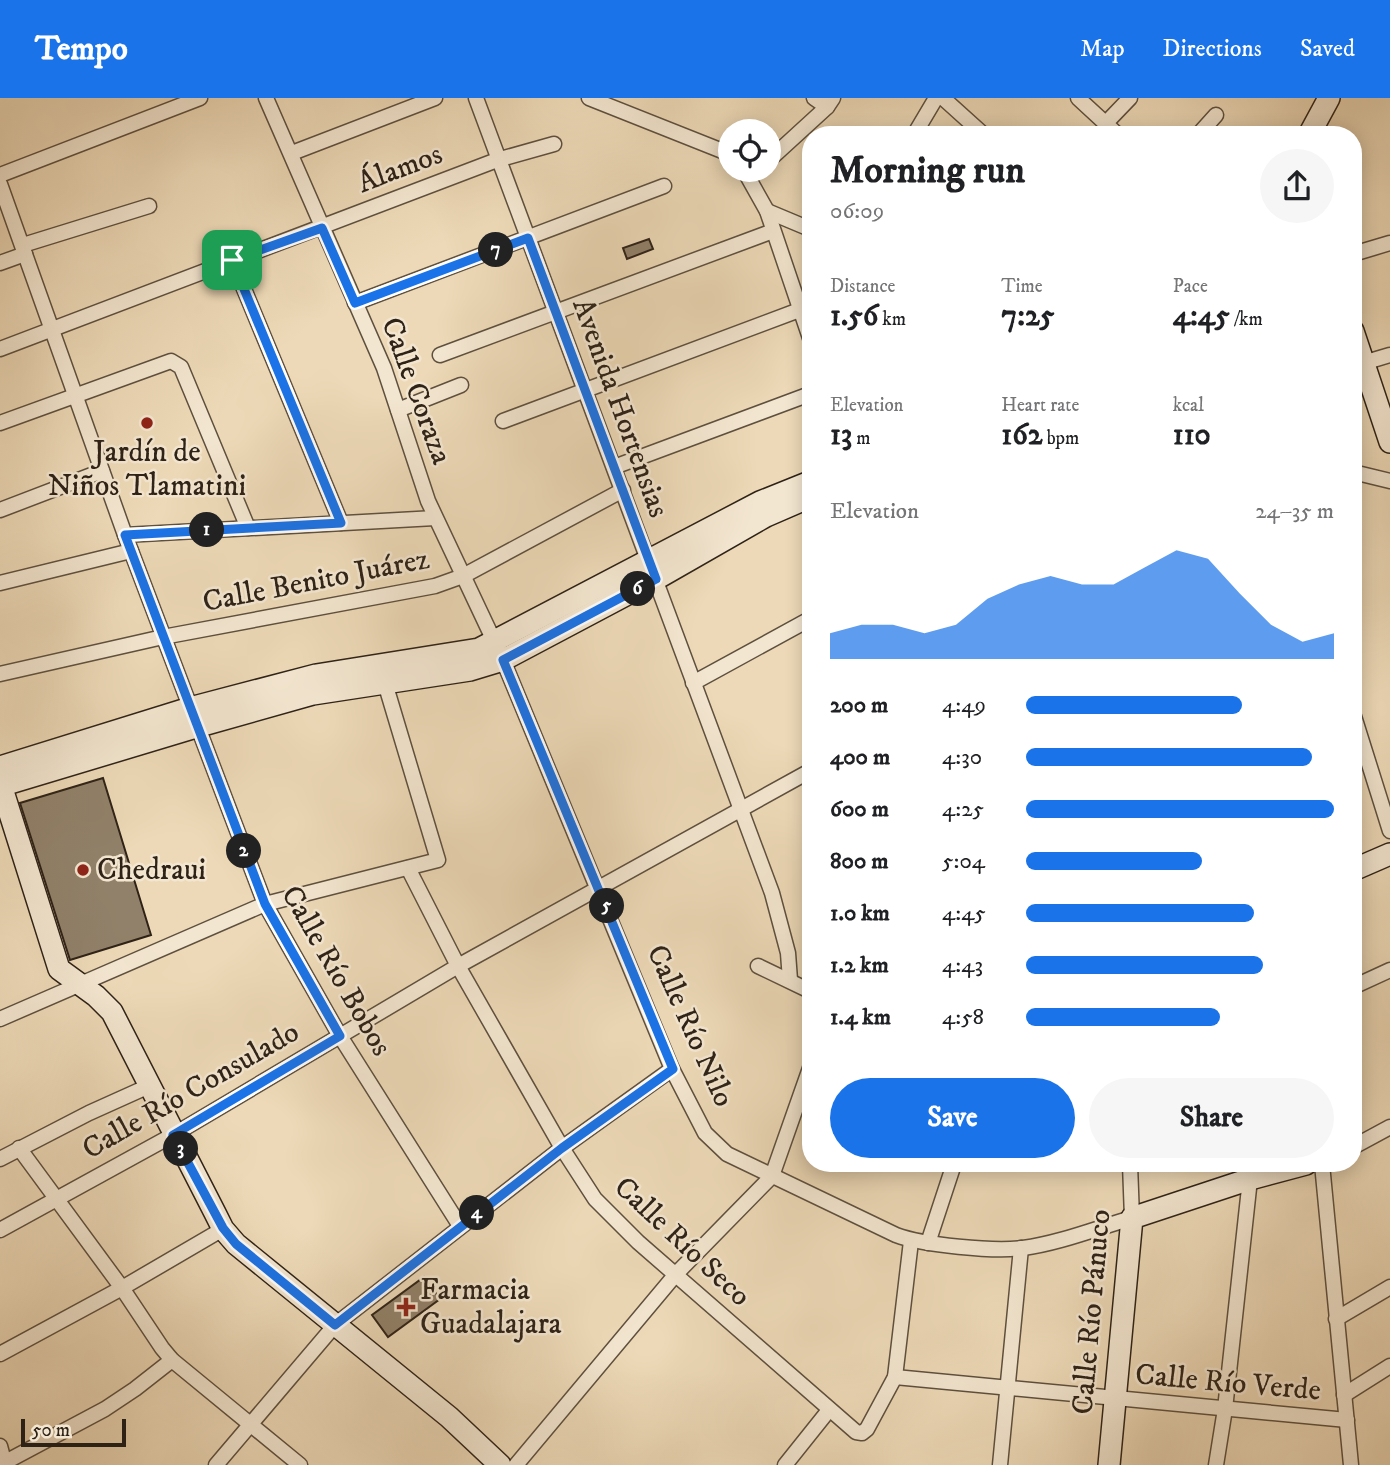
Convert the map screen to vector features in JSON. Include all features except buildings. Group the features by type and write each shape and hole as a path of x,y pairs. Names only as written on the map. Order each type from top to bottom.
{"main road":[{"path":"1313,126 1329,98"},
{"path":"1362,360 1390,442"},
{"path":"653,569 760,502 802,485"},
{"path":"193,718 313,694 470,670 653,569 802,500"},
{"path":"499,652 463,653 316,675 0,780 53,958 59,969 96,996 112,1012 223,1228 253,1259 449,1417 500,1465"},
{"path":"1362,866 1390,855"},
{"name":"Calle Río Nilo","path":"1132,1218 1278,1172"},
{"name":"Calle Río Pánuco","path":"1109,1465 1132,1218"}],"street":[{"path":"0,175 200,98"},
{"name":"Calle Coraza","path":"266,98 384,368 417,473 435,518 499,652"},
{"path":"292,153 435,98"},
{"name":"Avenida Hortensias","path":"476,98 497,160 653,569 782,926 790,980"},
{"path":"589,98 718,149"},
{"path":"805,126 830,103 814,98"},
{"path":"919,126 936,98"},
{"path":"943,98 974,126"},
{"path":"1078,98 1109,126"},
{"path":"1106,123 1129,98"},
{"path":"1206,126 1216,115"},
{"path":"781,149 802,129"},
{"name":"Álamos","path":"0,349 497,160 554,144"},
{"path":"754,182 802,301"},
{"name":"Calle Río Bobos","path":"0,184 125,535 265,904 340,1036 460,1226"},
{"path":"355,303 664,186"},
{"path":"0,263 24,250 149,206"},
{"path":"767,211 802,226"},
{"path":"440,355 773,231"},
{"path":"1362,251 1390,243"},
{"path":"232,260 341,523"},
{"path":"503,421 802,309"},
{"path":"1363,363 1390,355"},
{"path":"0,423 171,362 177,363 248,528"},
{"path":"398,410 461,384"},
{"path":"614,467 802,397"},
{"path":"0,510 102,471"},
{"path":"1362,474 1390,481"},
{"name":"Calle Benito Juárez","path":"0,674 163,637 435,586 463,576 623,490"},
{"path":"125,535 435,518"},
{"path":"0,583 131,551"},
{"path":"693,683 802,623"},
{"name":"Calle Río Nilo","path":"499,652 673,1069 698,1120 715,1144 727,1154 911,1241 1021,1248 1132,1218"},
{"path":"0,1019 265,904 438,860 385,683"},
{"path":"1362,742 1390,831"},
{"name":"Calle Río Consulado","path":"0,1230 173,1135 458,965 802,775"},
{"name":"Calle Río Seco","path":"408,868 458,965 562,1148 595,1199 613,1219 856,1432 862,1433 867,1429 895,1377"},
{"path":"758,966 802,987"},
{"path":"1362,983 1390,970"},
{"path":"216,1465 335,1325 562,1148 673,1069"},
{"path":"9,1154 149,1086"},
{"path":"516,1465 676,1275 772,1176 802,1091"},
{"path":"1362,1142 1390,1127"},
{"path":"0,1140 9,1154 55,1198 173,1360 300,1465"},
{"path":"928,1243 951,1172"},
{"name":"Calle Río Pánuco","path":"1130,1172 1132,1218"},
{"path":"1323,1172 1351,1465"},
{"path":"1216,1465 1225,1409 1250,1180"},
{"path":"0,1354 122,1288 223,1228"},
{"path":"895,1377 911,1241"},
{"path":"1000,1465 1021,1248"},
{"path":"1336,1319 1390,1287"},
{"path":"0,1446 3,1464 105,1409 135,1390 173,1360"},
{"path":"1344,1395 1390,1366"},
{"name":"Calle Río Verde","path":"895,1377 1347,1420"},
{"path":"785,1465 829,1410"}],"place":[{"name":"Jardín de Niños Tlamatini","path":"147,423"},
{"name":"Chedraui","path":"83,870"},
{"name":"Farmacia Guadalajara","path":"406,1307"}],"route":[{"path":"322,228 355,303 528,238 656,579 503,660 673,1069 562,1148 335,1325 236,1244 223,1228 173,1135 340,1036 265,904 125,535 341,523 232,260 322,228"}]}
